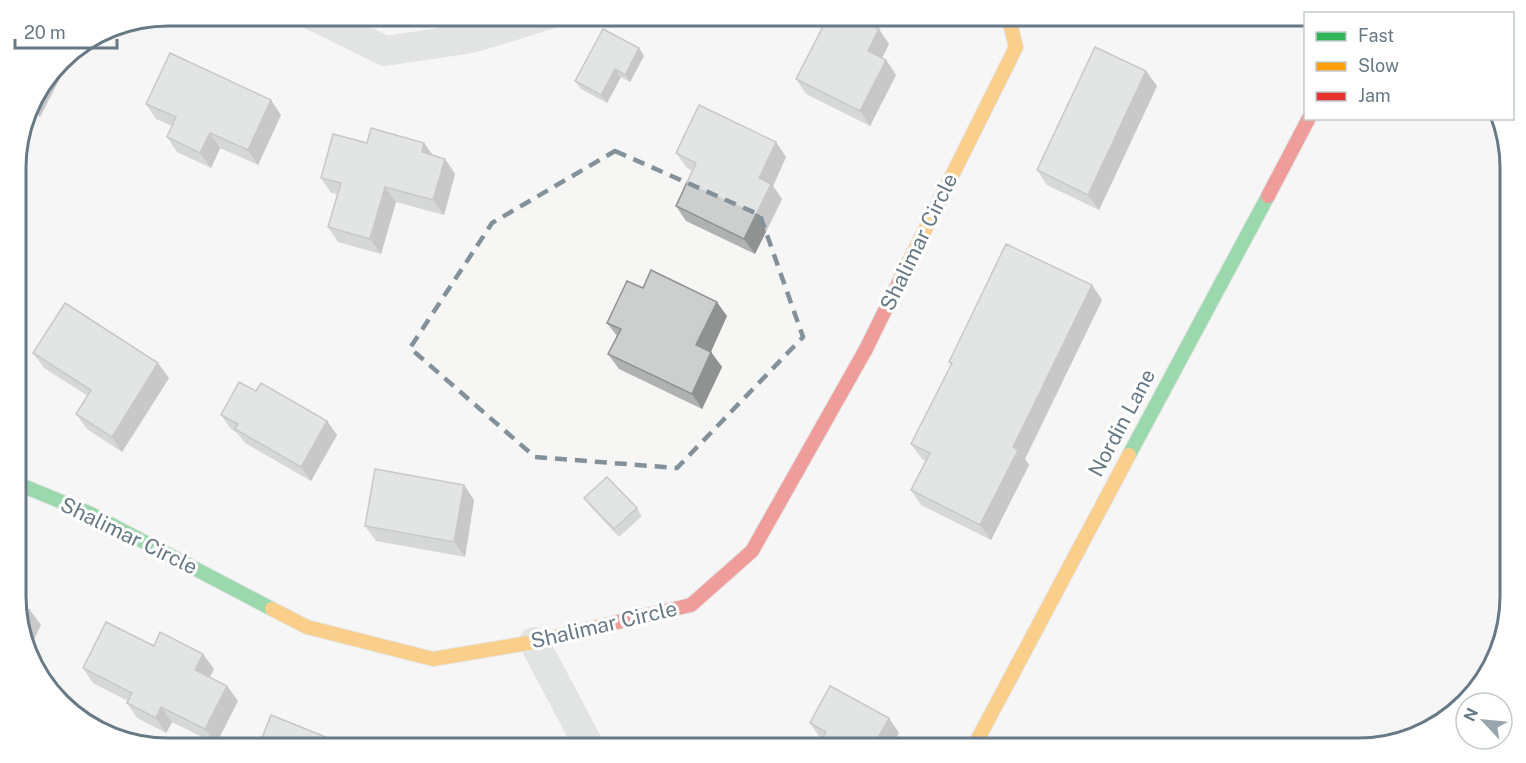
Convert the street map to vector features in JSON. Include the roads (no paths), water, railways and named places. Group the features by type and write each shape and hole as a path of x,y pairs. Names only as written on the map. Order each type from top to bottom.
{"street":[{"path":"334,26 385,51 472,38 511,26"},
{"name":"Shalimar Circle","path":"26,487 91,514 308,627 433,659 534,642 691,605 752,551 866,349 1016,46 1011,26"},
{"name":"Nordin Lane","path":"979,737 1308,120"},
{"path":"534,642 585,738"}]}
